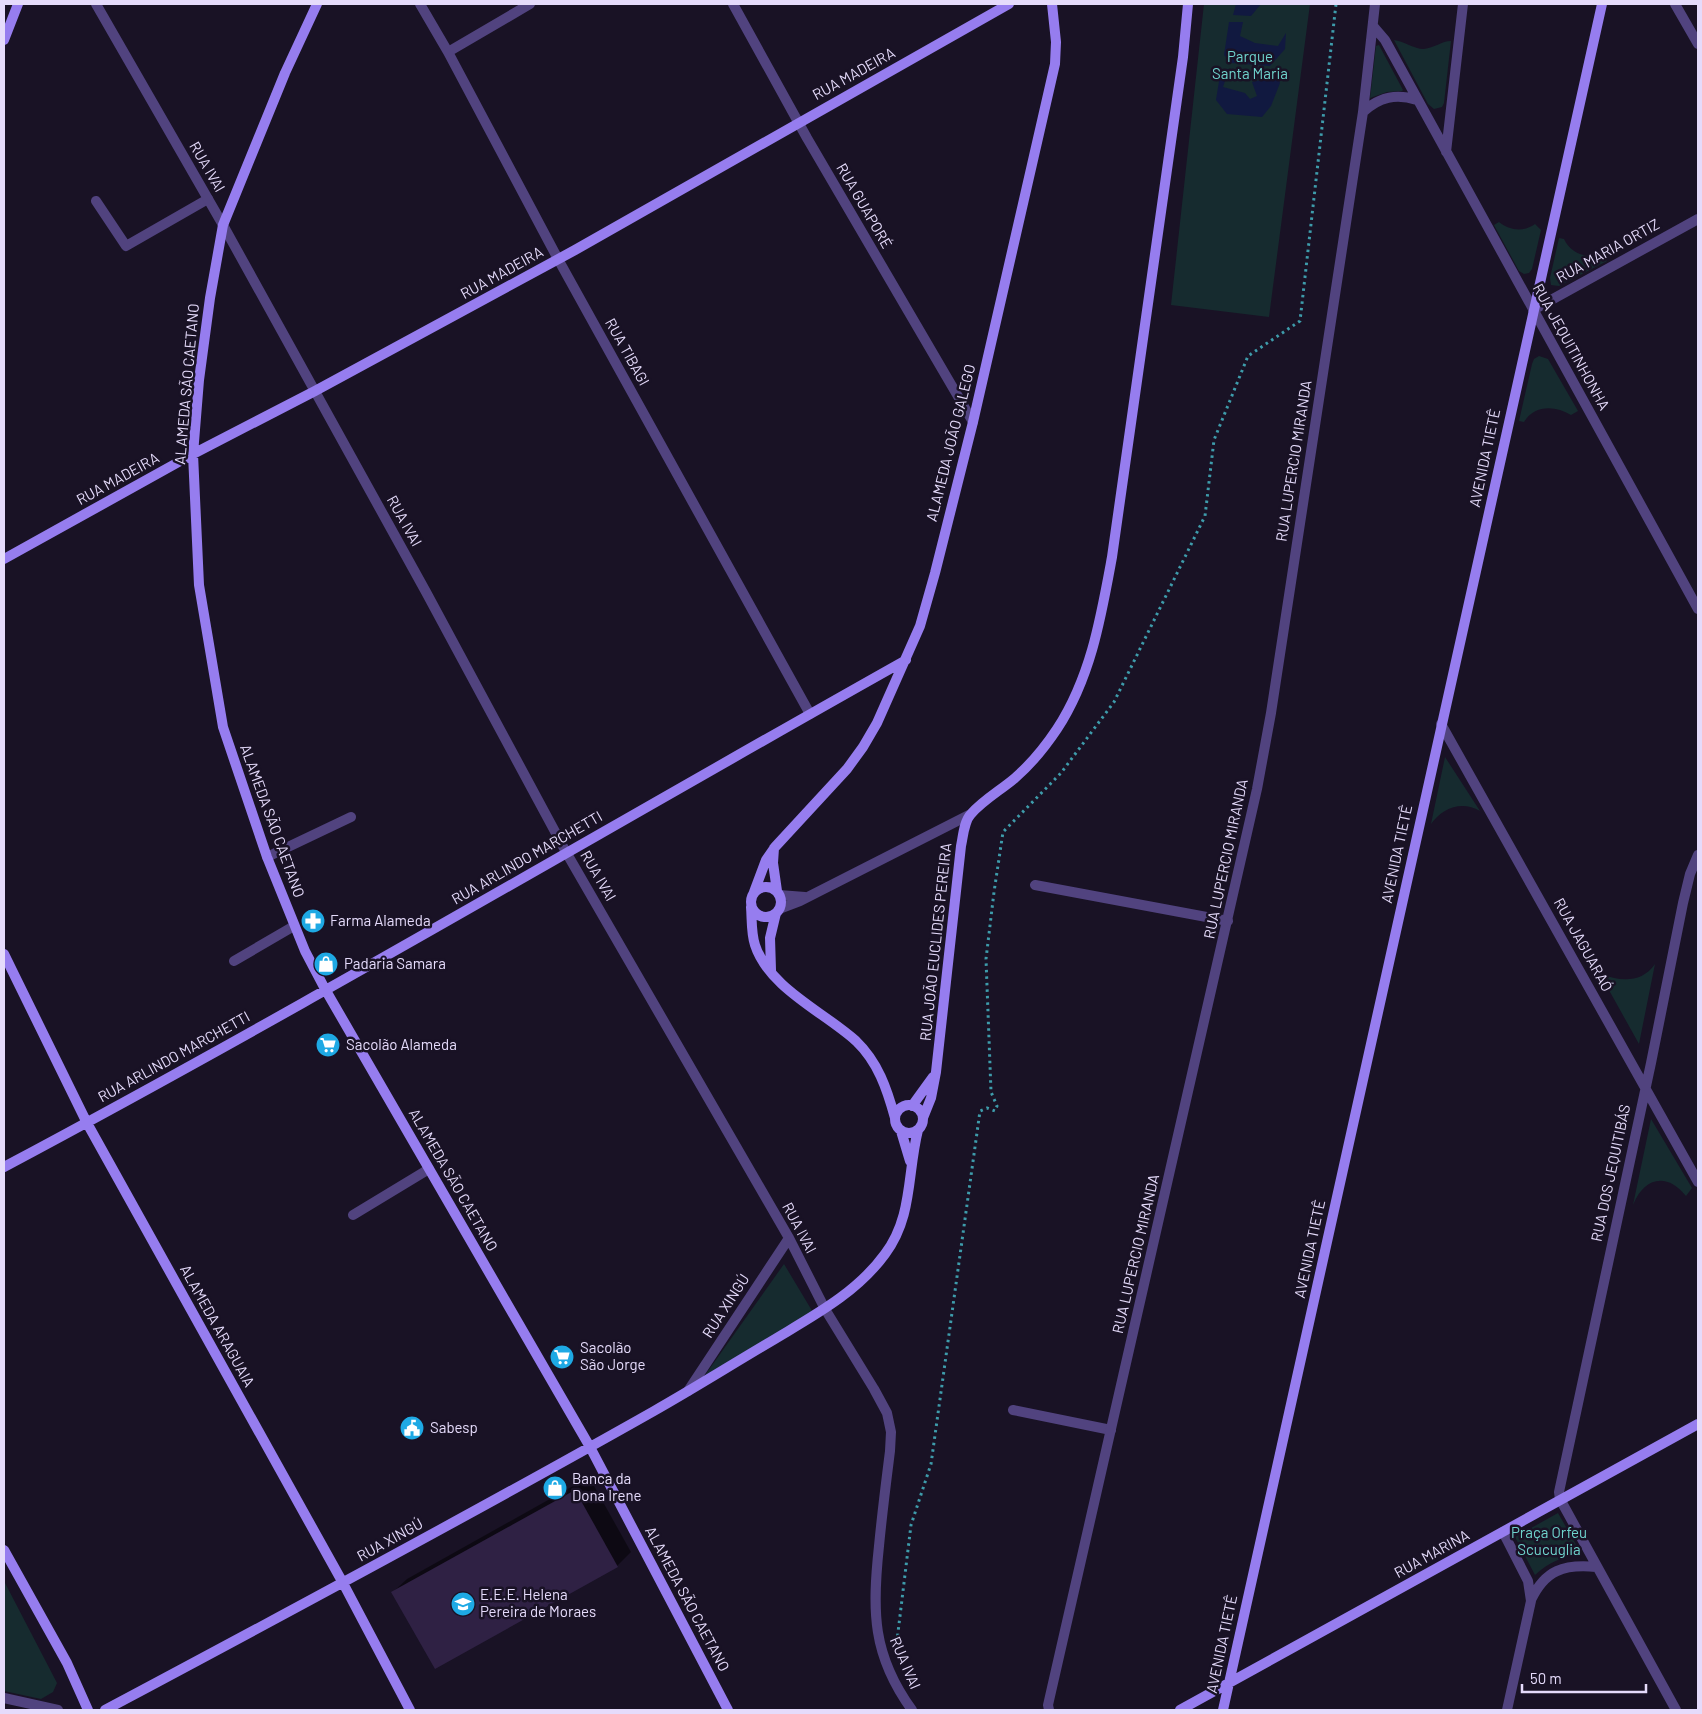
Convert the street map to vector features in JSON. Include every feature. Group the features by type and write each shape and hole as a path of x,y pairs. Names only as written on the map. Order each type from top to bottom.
{"street":[{"path":"4,40 18,4"},
{"name":"RUA IVAI","path":"96,4 223,225 426,592 566,852 789,1238 825,1309 887,1413 891,1432 874,1587 875,1621 882,1656 898,1690 912,1710"},
{"name":"ALAMEDA SÃO CAETANO","path":"317,4 285,73 223,225 210,298 193,454 200,585 223,727 267,857 294,926 325,990 590,1447 728,1710"},
{"name":"RUA TIBAGI","path":"420,4 448,52 558,259 810,714"},
{"path":"448,52 530,4"},
{"name":"RUA GUAPORÉ","path":"733,4 798,122 973,422"},
{"name":"RUA MADEIRA","path":"4,560 193,454 558,259 1009,4"},
{"name":"ALAMEDA JOÃO GALEGO","path":"911,1165 900,1131 896,1125 887,1088 876,1067 856,1042 781,983 771,971 756,946 750,902 763,865 775,847 847,769 863,747 877,723 920,626 973,422 1055,64 1056,42 1052,4"},
{"path":"751,907 754,912 763,917 772,916 778,911 969,815 1016,777 1037,755 1057,729 1085,675 1098,631 1114,547 1183,56 1188,4"},
{"name":"RUA LUPERCIO MIRANDA","path":"1049,1710 1048,1705 1257,789 1271,713 1363,112 1375,4"},
{"path":"1446,152 1463,4"},
{"name":"AVENIDA TIETÊ","path":"1223,1710 1602,4"},
{"path":"1675,4 1698,44"},
{"name":"RUA JEQUITINHONHA","path":"1373,26 1385,40 1698,609"},
{"path":"1363,112 1378,100 1388,97 1408,97 1417,100"},
{"path":"96,201 126,246 208,199"},
{"name":"RUA MARIA ORTIZ","path":"1533,310 1698,218"},
{"name":"RUA ARLINDO MARCHETTI","path":"4,1167 87,1123 325,990 906,660"},
{"name":"RUA JAGUARAÓ","path":"1441,724 1646,1086 1698,1182"},
{"name":"RUA JOÃO EUCLIDES PEREIRA","path":"923,1118 931,1098 936,1072 961,846 969,815"},
{"path":"267,857 350,817"},
{"path":"771,971 770,938 781,900 773,864 775,847"},
{"name":"RUA DOS JEQUITIBÁS","path":"1560,1499 1559,1486 1646,1086 1684,896 1698,855"},
{"path":"1035,885 1228,921"},
{"path":"754,892 763,887 773,888 778,893 788,897 808,897"},
{"path":"234,961 294,926"},
{"name":"ALAMEDA ARAGUAIA","path":"4,954 87,1123 343,1583 410,1710"},
{"name":"RUA JOÃO EUCLIDES PEREIRA","path":"910,1105 926,1089 936,1072"},
{"name":"ALAMEDA JOÃO GALEGO","path":"825,1309 852,1289 884,1256 898,1235 909,1196 911,1165 918,1130 922,1125 923,1118 919,1109 895,1096 887,1088"},
{"path":"895,1118 899,1109 910,1105"},
{"path":"900,1131 909,1134 918,1130"},
{"path":"353,1215 429,1169"},
{"name":"RUA XINGÚ","path":"688,1391 789,1238"},
{"name":"RUA XINGÚ","path":"105,1710 343,1583 590,1447 825,1309"},
{"path":"1013,1410 1111,1430"},
{"name":"RUA MARINA","path":"1180,1710 1698,1424"},
{"path":"1560,1499 1676,1710"},
{"path":"1503,1532 1528,1581 1531,1601"},
{"path":"4,1550 67,1663 88,1710"},
{"path":"1507,1710 1531,1601 1536,1588 1550,1574 1569,1567 1578,1565 1596,1567"},
{"path":"4,1698 58,1710"}],"path":[{"path":"887,1665 896,1648 911,1525 931,1464 980,1111 987,1108 995,1111 997,1106 991,1092 986,959 1003,832 1061,773 1114,702 1205,516 1214,440 1248,356 1300,321 1336,4"}],"green space":[{"name":"Parque Santa Maria","path":"1204,4 1310,4 1269,317 1171,305"},
{"path":"1394,40 1424,49 1451,41 1442,107 1434,109 1428,104"},
{"path":"1379,45 1403,90 1387,92 1370,98 1376,46"},
{"path":"1499,222 1512,229 1522,229 1535,224 1541,230 1532,269 1529,273 1524,274 1519,271 1494,225"},
{"path":"1559,238 1564,239 1571,249 1576,252 1587,256 1605,257 1607,261 1559,286 1551,285 1550,278"},
{"path":"1539,356 1548,359 1578,411 1571,415 1558,409 1545,408 1533,412 1524,422 1519,421 1532,364 1534,359"},
{"path":"1445,757 1480,811 1466,806 1453,807 1441,814 1431,824"},
{"path":"1655,964 1639,1044 1600,974 1622,979 1637,978"},
{"path":"1651,1119 1692,1188 1686,1196 1671,1183 1656,1181 1643,1188 1633,1205"},
{"path":"784,1264 814,1314 703,1378"},
{"name":"Praça Orfeu Scucuglia","path":"1558,1513 1582,1555 1557,1560 1535,1575 1515,1537"},
{"path":"4,1581 57,1683 53,1692 41,1699 4,1691"}],"water":[{"path":"1236,4 1261,4 1251,16 1233,15"},
{"path":"1229,22 1243,22 1240,36 1255,43 1278,46 1286,33 1285,49 1270,66 1231,63 1224,55"},
{"path":"1221,69 1229,69 1223,87 1245,93 1250,99 1257,96 1252,82 1261,80 1255,72 1278,74 1280,83 1271,106 1262,117 1227,114 1216,100"}],"building":[{"path":"575,1490 618,1567 435,1669 391,1592"}],"place":[{"name":"Farma Alameda","path":"313,921"},
{"name":"Padaria Samara","path":"326,964"},
{"name":"Sacolão Alameda","path":"328,1045"},
{"name":"Sacolão São Jorge","path":"562,1357"},
{"name":"Sabesp","path":"412,1428"},
{"name":"Banca da Dona Irene","path":"555,1488"},
{"name":"E.E.E. Helena Pereira de Moraes","path":"463,1604"}]}
